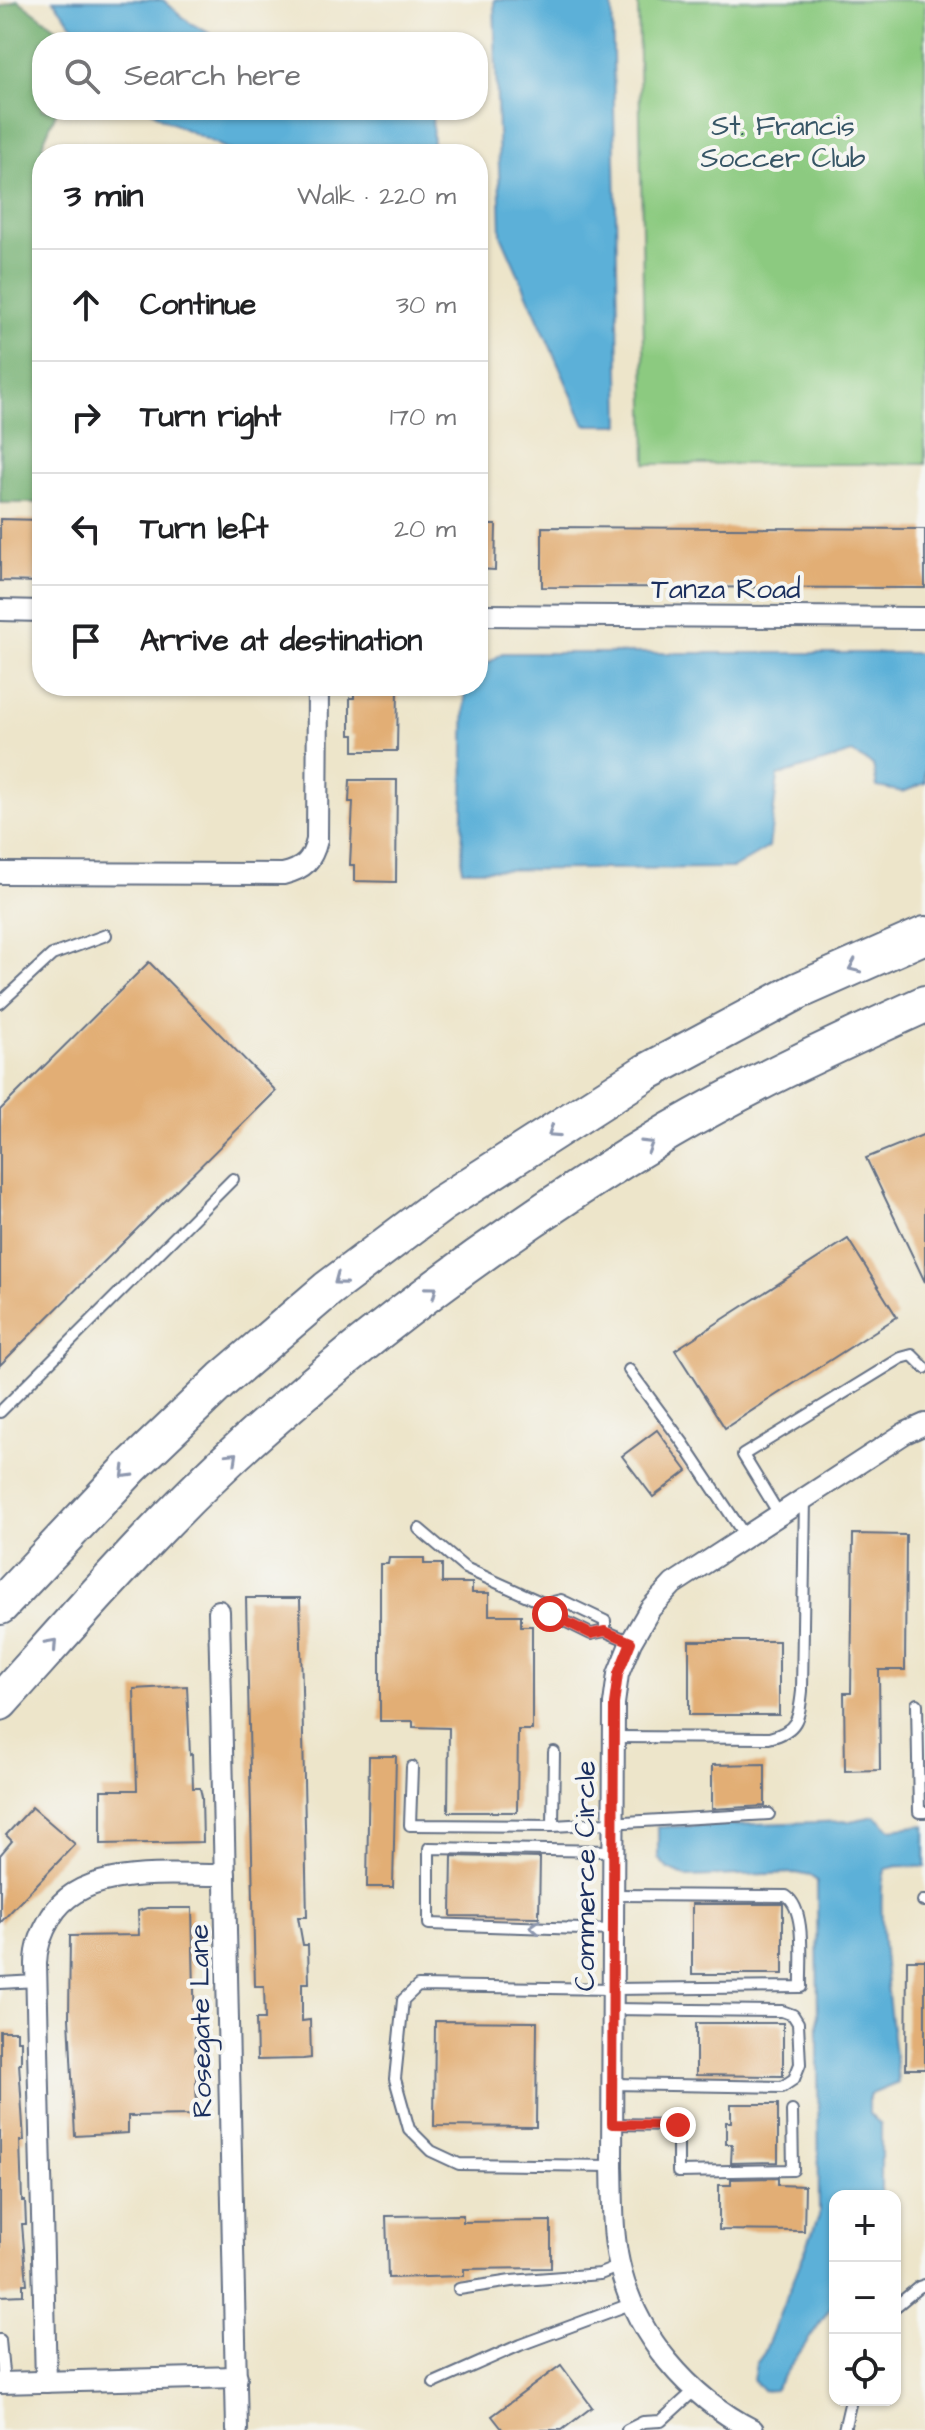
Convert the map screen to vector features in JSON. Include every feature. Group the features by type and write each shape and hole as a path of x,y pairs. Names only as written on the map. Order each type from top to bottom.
{"highway":[{"path":"0,1606 132,1466 223,1379 328,1289 441,1204 645,1073 798,991 925,935"},
{"path":"0,1702 95,1596 181,1507 262,1429 359,1345 567,1195 673,1130 823,1051 925,1004"}],"street":[{"path":"0,610 32,611"},
{"name":"Tanza Road","path":"488,615 925,618"},
{"path":"0,873 283,874 296,871 307,864 314,854 317,840 318,696"},
{"name":"Commerce Circle","path":"753,2430 713,2406 665,2358 645,2329 620,2266 614,2226 612,2166 614,1704 618,1674 631,1642 650,1609 673,1584 905,1433 925,1424"},
{"name":"Rosegate Lane","path":"219,1611 237,2430"},
{"path":"46,2382 36,1957 41,1935 52,1913 91,1883 117,1877 225,1875"},
{"path":"2,2383 237,2377"}],"lane":[{"path":"0,1003 52,955 106,935"},
{"path":"0,1412 233,1179"},
{"path":"779,1514 743,1455 901,1358 912,1355 925,1368"},
{"path":"629,1370 683,1443 745,1536"},
{"path":"614,1737 769,1738 786,1734 799,1718 805,1497"},
{"path":"419,1529 465,1568 545,1604 561,1600 605,1621 605,1631"},
{"path":"545,1604 550,1614 591,1634 605,1631 631,1642"},
{"path":"917,1704 919,1812 925,1812"},
{"path":"553,1826 554,1752"},
{"path":"412,1767 410,1825 553,1826 769,1814"},
{"path":"613,1851 429,1848 429,1924 613,1930"},
{"path":"612,1999 801,1987 799,1916 794,1902 786,1896 613,1895"},
{"path":"0,1983 37,1981"},
{"path":"612,2084 782,2087 794,2079 800,2064 798,2023 793,2015 782,2011 418,1986 403,2000 395,2079 409,2129 431,2151 459,2164 612,2166"},
{"path":"612,2124 678,2125 678,2172 793,2170 792,2111"},
{"path":"459,2289 511,2281 600,2274 620,2266"},
{"path":"901,2302 925,2285"},
{"path":"434,2383 520,2345 633,2303"},
{"path":"0,2340 2,2383"},
{"path":"627,2430 643,2422 663,2425 695,2390"},
{"path":"844,2430 850,2406"}],"green space":[{"path":"18,0 62,32 32,32 32,120 53,120 42,144 32,144 32,503 0,503 0,7"},
{"name":"St. Francis Soccer Club","path":"638,0 925,0 925,464 646,464"}],"water":[{"path":"53,0 163,0 190,23 207,32 78,32"},
{"path":"494,0 612,0 620,425 585,425 501,235"},
{"path":"165,120 432,120 433,144 217,144"},
{"path":"503,653 925,653 925,783 903,792 877,787 873,765 852,753 778,776 769,847 733,868 462,870 465,696 488,696 488,663"},
{"path":"875,1816 890,1829 925,1825 925,1867 886,1869 882,1884 883,1938 898,2083 869,2095 869,2114 881,2124 881,2190 829,2190 829,2310 774,2390 763,2391 753,2380 756,2364 764,2353 819,2216 817,1881 796,1873 686,1877 667,1868 658,1858 658,1827 850,1821"}],"building":[{"path":"0,519 32,520 32,582 0,581"},
{"path":"488,525 496,525 495,570 488,570"},
{"path":"542,527 925,529 925,588 542,587"},
{"path":"398,696 397,751 354,751 354,735 350,735 350,698"},
{"path":"350,780 397,780 396,882 354,881 354,865 350,865 353,802 349,802"},
{"path":"149,962 276,1091 0,1365 0,1110"},
{"path":"925,1134 925,1282 866,1158"},
{"path":"848,1239 897,1317 725,1428 675,1350"},
{"path":"657,1430 687,1471 653,1497 622,1456"},
{"path":"853,1534 906,1535 905,1670 879,1670 880,1770 845,1771 844,1693 851,1693"},
{"path":"389,1558 424,1558 424,1564 442,1564 442,1583 472,1583 472,1593 489,1593 489,1615 521,1615 521,1626 532,1626 532,1730 518,1730 517,1812 448,1812 449,1728 413,1727 413,1721 380,1721 380,1564 388,1564"},
{"path":"246,1598 300,1598 307,1917 298,1917 303,1945 308,1945 309,1983 302,1983 302,2021 310,2020 311,2058 257,2060 256,2019 265,2019 264,1986 255,1986"},
{"path":"689,1641 779,1641 779,1715 689,1715"},
{"path":"187,1686 193,1788 200,1788 202,1797 203,1842 101,1844 101,1790 137,1790 134,1689"},
{"path":"369,1756 396,1756 393,1887 367,1887"},
{"path":"765,1764 765,1806 712,1809 712,1765"},
{"path":"32,1807 75,1844 0,1923 0,1855 12,1841 6,1835"},
{"path":"452,1856 540,1858 539,1917 451,1916"},
{"path":"692,1904 783,1904 783,1974 692,1974"},
{"path":"147,1908 192,1908 197,2115 128,2116 128,2133 75,2136 69,2018 70,1936 139,1935 138,1911"},
{"path":"907,1960 925,1960 925,2069 906,2069"},
{"path":"435,2021 537,2022 536,2127 434,2126"},
{"path":"696,2023 783,2023 783,2076 696,2075"},
{"path":"0,2031 17,2031 17,2040 21,2040 19,2063 24,2141 20,2141 26,2224 22,2224 27,2284 23,2284 23,2295 0,2296"},
{"path":"731,2104 778,2104 778,2162 731,2163 732,2144 726,2144 726,2122 731,2122"},
{"path":"778,2178 778,2185 805,2186 804,2231 719,2230 719,2185 731,2185 731,2179"},
{"path":"463,2215 463,2222 551,2221 551,2268 464,2269 464,2276 388,2278 386,2216"},
{"path":"561,2365 592,2407 562,2430 503,2430 492,2416"}],"route":[{"path":"550,1614 591,1634 605,1631 631,1642 618,1674 614,1704 612,2124 678,2125"}]}
